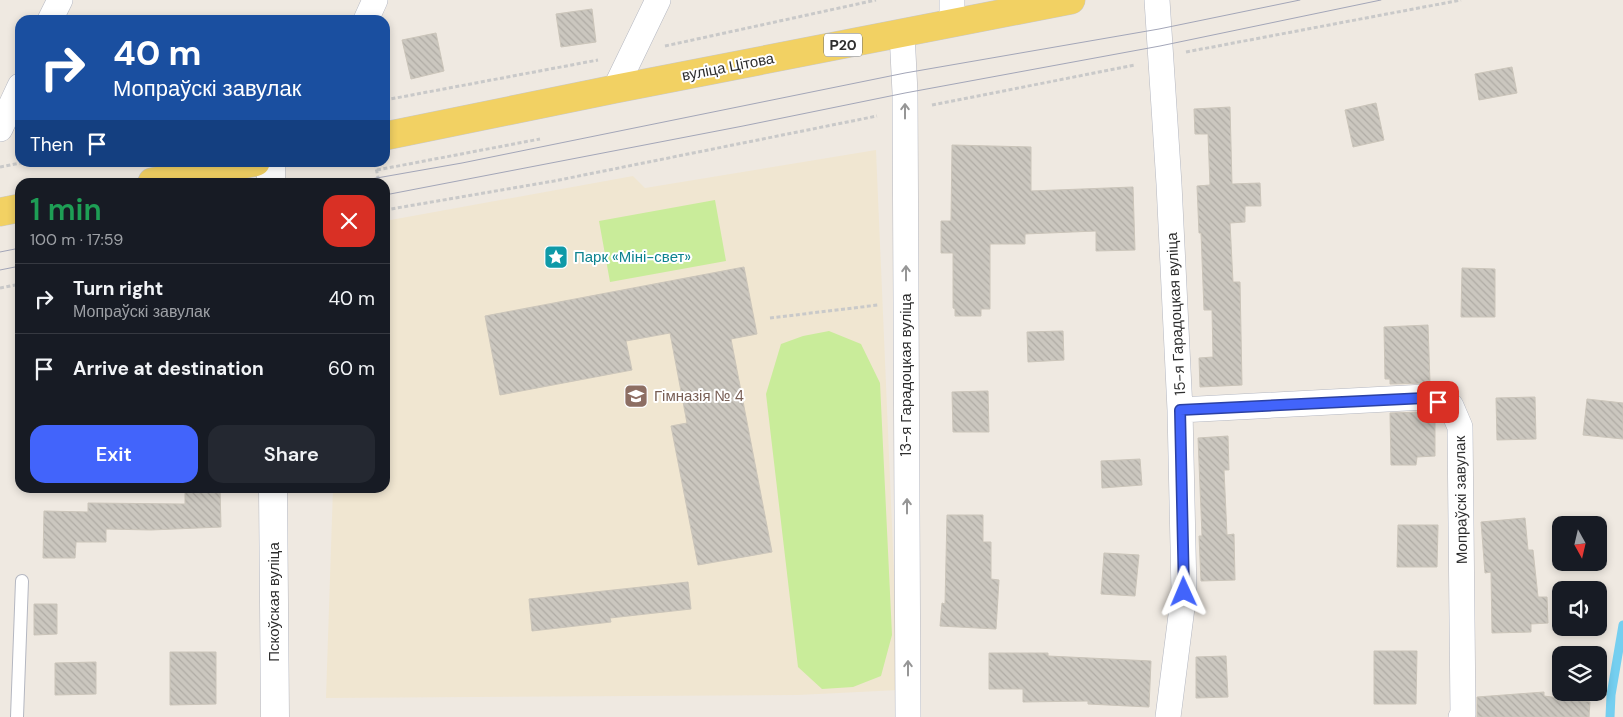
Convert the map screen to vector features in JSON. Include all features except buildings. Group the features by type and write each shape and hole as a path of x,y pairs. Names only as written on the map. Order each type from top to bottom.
{"main road":[{"name":"вуліца Цітова","path":"390,135 902,33 952,12 1071,0"},
{"path":"173,178 230,167"},
{"path":"0,212 15,209"}],"street":[{"path":"52,15 60,0"},
{"path":"368,15 375,0"},
{"path":"615,89 658,0"},
{"name":"15-я Гарадоцкая вуліца","path":"1157,0 1169,184 1180,410 1184,592 1168,717"},
{"name":"13-я Гарадоцкая вуліца","path":"902,33 905,73 908,717"},
{"path":"0,129 15,97"},
{"name":"Мопраўскі завулак","path":"1180,410 1425,398 1452,406 1460,427 1462,717"},
{"name":"Пскоўская вуліца","path":"273,493 274,717"}],"lane":[{"path":"17,717 22,581"}],"path":[{"path":"377,170 540,138"},
{"path":"0,167 15,164"},
{"path":"376,167 378,178"},
{"path":"0,288 15,285"},
{"path":"770,318 906,301"}],"shaded area":[{"name":"Гімназія № 4","path":"876,150 899,690 798,695 326,698 333,493 390,493 390,220 633,176 645,188"}],"green space":[{"path":"715,200 726,261 610,282 599,221"},
{"path":"829,331 861,344 880,383 892,635 881,676 853,687 822,689 798,667 766,394 781,344 803,336"}],"waterway":[{"path":"1610,717 1611,695 1623,625"}],"tram line":[{"path":"377,178 462,163 905,73 1159,29 1300,0"},
{"path":"390,194 905,93 1160,46 1381,0"},
{"path":"0,252 15,249"},
{"path":"0,270 15,267"}],"place":[{"name":"Парк «Міні-свет»","path":"556,257"},
{"name":"Гімназія № 4","path":"636,396"}],"route":[{"path":"1184,592 1180,410 1425,398 1438,402"}]}
